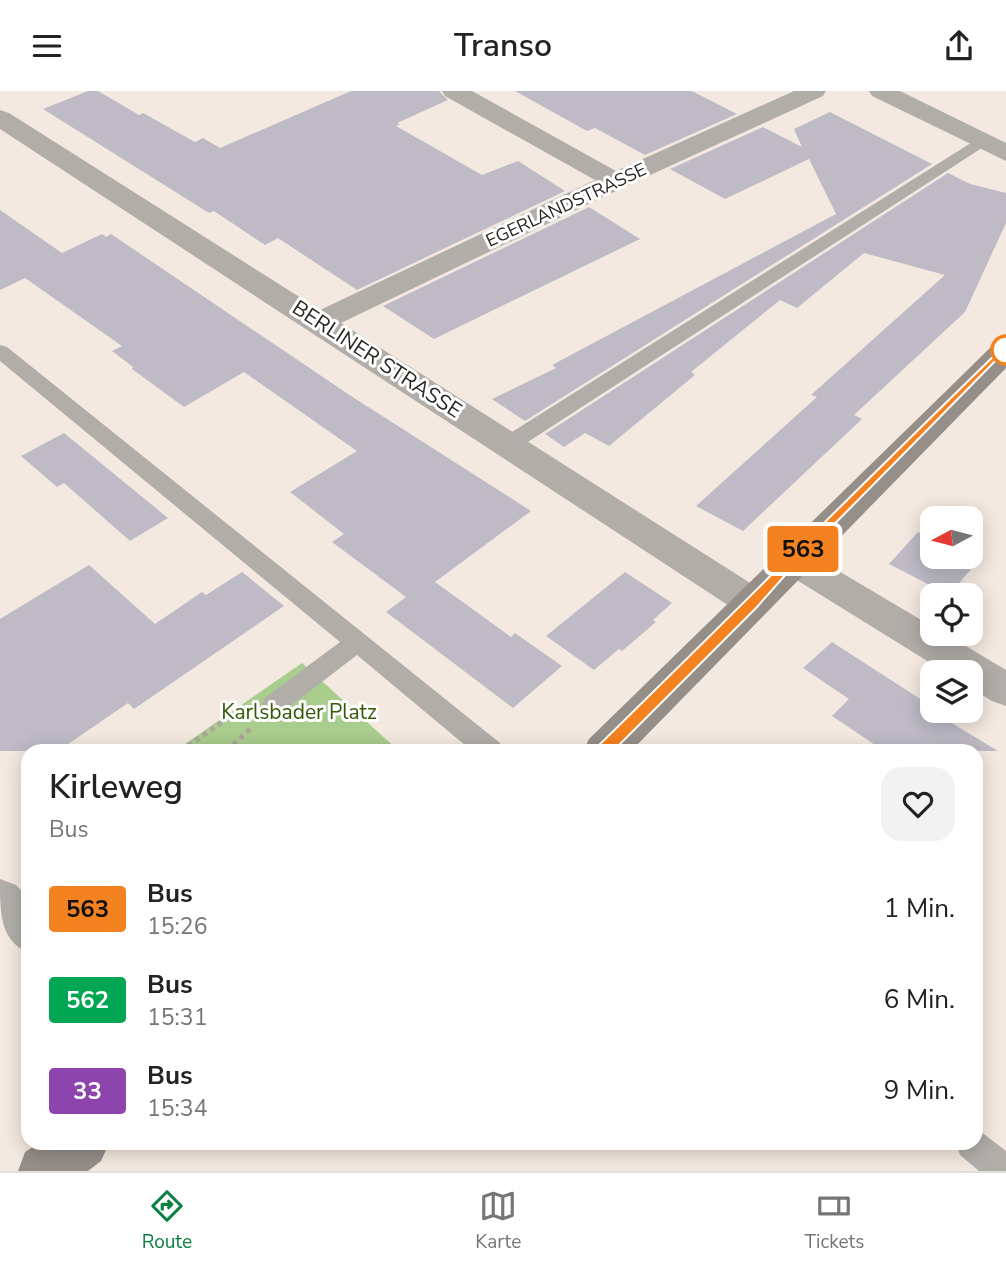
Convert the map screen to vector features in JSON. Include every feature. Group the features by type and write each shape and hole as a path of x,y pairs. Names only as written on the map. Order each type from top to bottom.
{"street":[{"path":"454,91 615,181"},
{"name":"EGERLANDSTRASSE","path":"319,322 615,181 814,91"},
{"path":"881,91 1006,153"},
{"name":"BERLINER STRASSE","path":"0,118 753,603"},
{"path":"611,744 753,603 792,560 1006,350"},
{"path":"792,560 1006,690"},
{"path":"0,899 21,924"},
{"path":"44,1171 73,1150"}],"lane":[{"path":"509,445 982,141"},
{"path":"0,351 483,744"},
{"path":"275,704 358,641"},
{"path":"980,1150 1004,1171"}],"green space":[{"name":"Karlsbader Platz","path":"302,663 391,744 185,744"}],"building":[{"path":"88,91 98,91 139,115 143,113 195,142 203,138 220,148 351,91 439,91 448,100 397,123 400,124 396,126 482,175 518,161 565,191 357,290 278,238 265,245 214,211 209,213 43,109"},
{"path":"515,91 692,91 737,114 645,155 595,128 587,131"},
{"path":"830,112 932,164 525,421 492,399 556,368 552,365 836,214 809,159 725,199 670,169 763,127 802,147 794,129"},
{"path":"948,173 970,184 1006,193 1006,223 965,312 854,415 862,419 743,531 696,506 817,397 811,395 945,275 864,253 797,308 780,300 691,372 695,375 609,446 585,433 564,447 545,434"},
{"path":"589,207 640,239 434,339 383,306"},
{"path":"0,210 62,253 102,234 106,237 111,234 351,396 531,511 435,582 511,637 515,633 562,666 513,708 386,612 406,597 332,542 344,534 290,492 357,451 244,372 184,407 112,351 122,346 25,278 0,290"},
{"path":"64,433 168,518 130,541 64,483 57,487 21,456"},
{"path":"918,532 920,569 971,569 959,583 926,583 889,564"},
{"path":"89,565 155,624 202,592 206,595 242,572 284,606 134,709 128,703 68,744 21,744 21,751 0,751 0,619"},
{"path":"625,572 672,603 653,620 656,622 622,651 619,649 594,670 546,636"},
{"path":"832,642 920,699 920,723 952,723 998,751 983,751 983,744 874,744 832,716 849,699 803,668"}],"bus line":[{"name":"563","path":"611,744 753,603 792,560 1006,350"}]}
